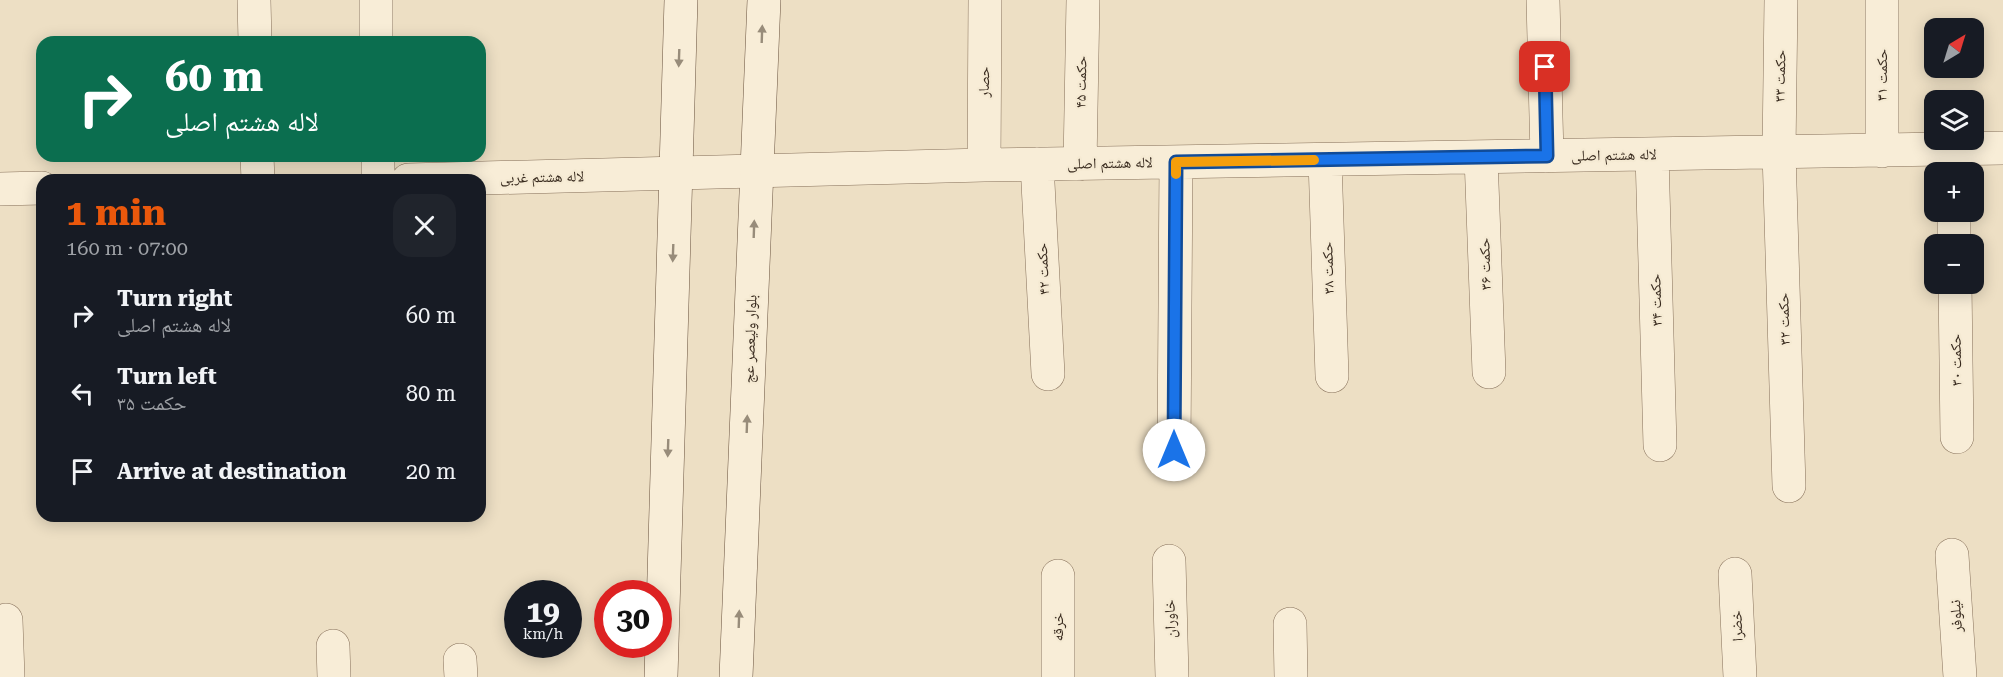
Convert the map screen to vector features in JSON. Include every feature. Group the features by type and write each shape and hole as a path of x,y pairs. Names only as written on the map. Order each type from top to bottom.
{"street":[{"path":"254,0 255,36"},
{"path":"375,0 376,36"},
{"path":"661,677 681,0"},
{"name":"بلوار ولیعصر عج","path":"736,677 764,0"},
{"name":"حصار","path":"984,165 985,0"},
{"name":"حکمت ۴۵","path":"1080,164 1083,0"},
{"path":"1543,0 1547,156"},
{"name":"حکمت ۳۳","path":"1779,152 1781,0"},
{"name":"حکمت ۳۱","path":"1882,0 1882,151"},
{"name":"لاله هشتم اصلی","path":"757,171 1037,164 1882,151 1953,161 2003,148"},
{"name":"حکمت ۳۲","path":"1779,152 1789,486"},
{"name":"حکمت ۳۴","path":"1652,154 1660,445"},
{"name":"حکمت ۳۶","path":"1481,157 1489,372"},
{"name":"حکمت ۳۸","path":"1325,160 1332,376"},
{"path":"1174,450 1176,162"},
{"name":"حکمت ۴۲","path":"1037,164 1048,374"},
{"name":"لاله هشتم غربی","path":"486,178 757,171"},
{"path":"0,189 36,188"},
{"name":"حکمت ۳۰","path":"1955,294 1957,437"},
{"name":"نیلوفر","path":"1952,555 1960,677"},
{"name":"خاوران","path":"1168,561 1172,677"},
{"name":"خضرا","path":"1735,574 1740,677"},
{"name":"خرقه","path":"1058,576 1058,677"},
{"path":"6,620 8,677"},
{"path":"1290,624 1291,677"}],"slow traffic":[{"path":"1176,174 1176,162 1314,160"}],"route":[{"path":"1174,450 1176,162 1547,156 1545,67"}]}
